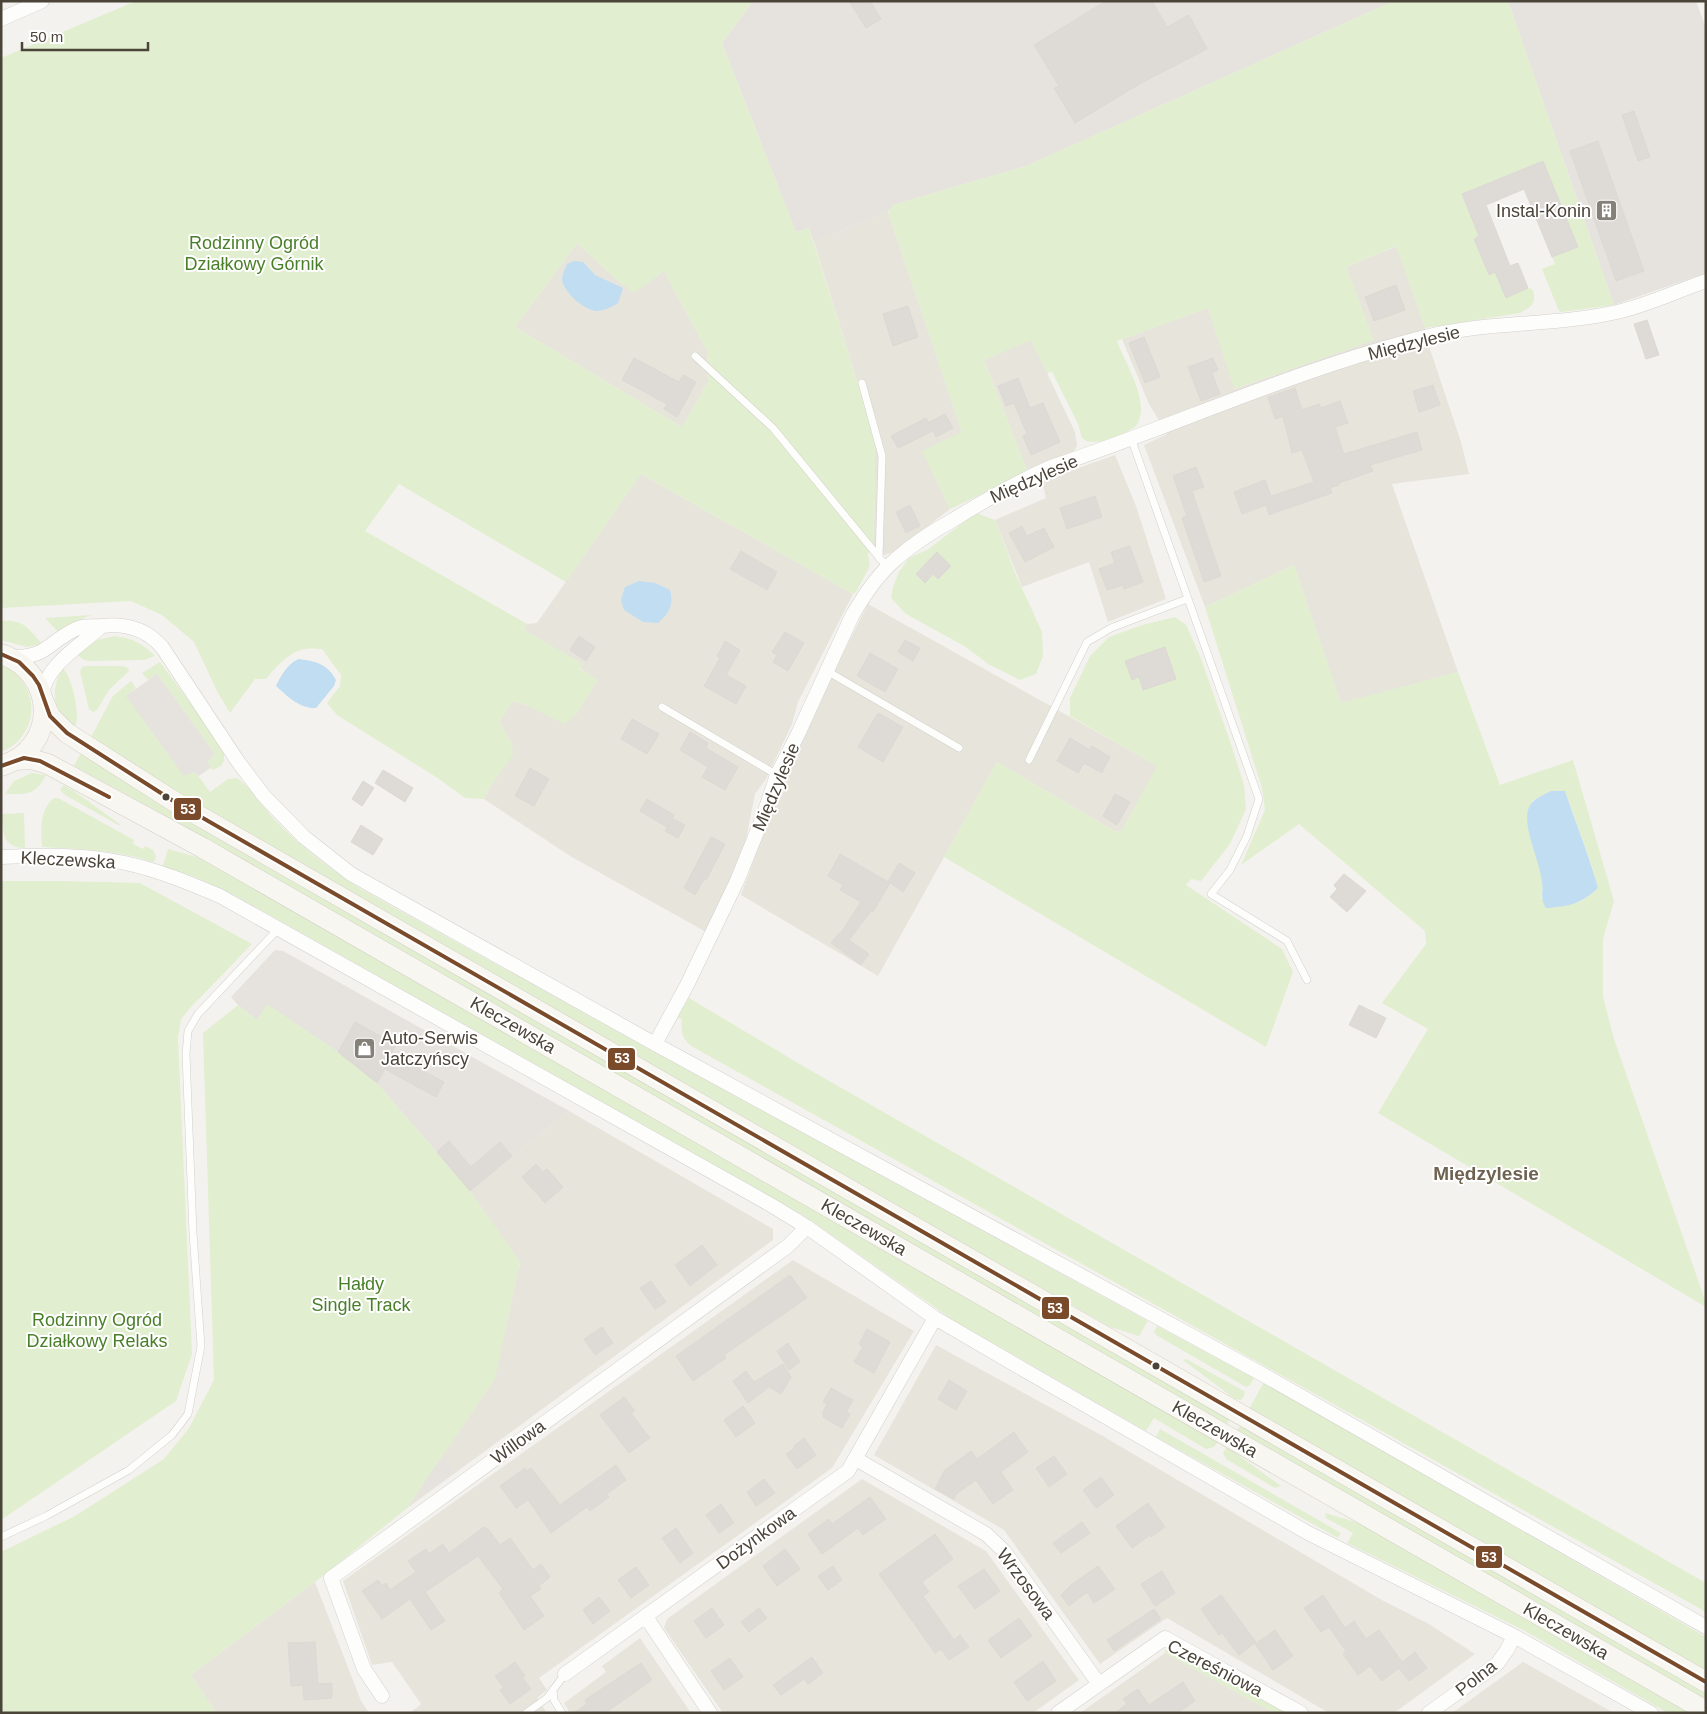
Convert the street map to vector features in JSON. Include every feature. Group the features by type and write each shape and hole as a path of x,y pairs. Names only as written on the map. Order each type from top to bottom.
{"main road":[{"name":"Kleczewska","path":"5,655 19,662 33,676 50,716 67,733 181,806 1706,1682"},
{"path":"7,766 24,754 37,739 43,720 43,698"},
{"name":"Kleczewska","path":"7,766 31,758 48,764 203,848 1706,1711"}],"street":[{"path":"1,19 42,1"},
{"name":"Międzylesie","path":"655,1044 687,985 737,882 763,817 777,775 859,604 872,585 883,563 1005,489 1051,468 1292,378 1432,335 1617,312 1706,280"},
{"path":"5,655 34,656 79,628 112,624 130,626 148,634 158,642 192,690 239,763 264,796 294,828 331,860 371,886 655,1044 1262,1374 1706,1627"},
{"path":"43,698 45,682 56,666 102,626"},
{"name":"Kleczewska","path":"1,857 60,856 126,863 190,883 220,896 745,1190 807,1227 935,1318 1308,1533 1514,1636 1651,1713"},
{"name":"Willowa","path":"382,1696 364,1669 331,1578 788,1246 807,1227"},
{"name":"Dożynkowa","path":"565,1674 848,1471 935,1318"},
{"name":"Wrzosowa","path":"856,1459 986,1534 1004,1551 1099,1684"},
{"path":"646,1617 710,1713"},
{"name":"Polna","path":"1429,1713 1497,1664 1514,1636"},
{"name":"Czereśniowa","path":"1058,1713 1165,1638 1301,1713"}],"lane":[{"path":"695,356 773,428 883,563"},
{"path":"862,382 882,456 883,563"},
{"path":"1131,438 1258,799 1247,836 1230,870 1211,894 1287,941 1307,980"},
{"path":"1029,760 1087,642 1111,628 1187,598"},
{"path":"827,671 959,748"},
{"path":"662,707 777,775"},
{"path":"1,1536 46,1516 128,1470 172,1434 188,1414 201,1346 193,1233 186,1054 188,1031 198,1014 278,929"},
{"name":"Dożynkowa","path":"526,1713 547,1698 565,1674"},
{"path":"554,1690 554,1700 562,1713"}],"shaded area":[{"path":"753,1 1394,1 1026,166 893,205 888,212 814,242 809,228 796,232 722,43"},
{"path":"1508,1 1696,1 1706,28 1706,273 1614,305"},
{"path":"888,212 962,432 928,463 950,509 894,552 884,555 873,545 875,445 814,242"},
{"path":"577,243 616,279 634,292 664,271 707,351 708,382 682,427 515,327"},
{"path":"1397,246 1461,442 1469,474 1392,484 1458,672 1341,704 1294,565 1205,607 1144,445 1167,434 1149,404 1122,339 1208,308 1235,389 1373,340 1346,267"},
{"path":"1031,339 1075,432 1077,446 1072,454 1028,473 984,360"},
{"path":"1115,455 1136,506 1166,599 1108,622 1089,562 1022,587 995,520 1046,498 1042,481"},
{"path":"641,474 853,594 798,702 792,724 766,779 755,794 744,849 706,932 570,856 484,799 512,744 499,722 513,701 528,706 598,681 580,668 582,664 524,630 527,624 537,623"},
{"path":"868,604 1158,766 1122,830 1116,832 997,762 878,976 741,895 777,796 836,667"},
{"path":"157,674 215,754 208,761 210,768 199,776 194,772 184,776 126,696"},
{"path":"275,950 283,951 569,1111 470,1191 377,1083 338,1052 267,1005 257,1020 231,997"},
{"path":"569,1111 773,1229 773,1240 406,1509 494,1379 520,1263 470,1191"},
{"path":"793,1260 914,1331 832,1468 539,1678 547,1690 537,1698 547,1713 410,1713 421,1704 392,1662 372,1665 343,1581"},
{"path":"936,1345 1101,1435 1380,1599 1429,1624 1475,1654 1394,1713 1329,1713 1167,1618 1100,1664 1004,1530 874,1455"},
{"path":"445,1459 455,1472 427,1493 417,1480"},
{"path":"862,1479 986,1551 1079,1680 1033,1713 723,1713 664,1628 667,1619"},
{"path":"315,1582 361,1701 369,1713 216,1713 191,1675"},
{"path":"640,1638 691,1713 570,1713 564,1703 606,1672 602,1666"},
{"path":"1165,1653 1274,1713 1080,1713"},
{"path":"1523,1662 1614,1713 1452,1713"}],"green space":[{"name":"Rodzinny Ogród Działkowy Górnik","path":"136,1 753,1 722,43 796,232 809,228 875,445 873,545 868,554 870,566 856,592 853,594 641,474 566,582 399,484 365,531 527,624 524,630 583,664 580,669 598,680 577,714 564,724 528,706 513,701 499,722 512,744 513,755 488,790 484,799 465,798 439,779 337,715 327,703 340,686 341,675 322,649 307,649 294,653 283,661 266,679 255,679 230,713 217,691 194,642 162,615 131,601 1,608 1,58","holes":["577,243 634,293 664,271 707,351 708,382 682,427 515,327"]},
{"path":"1394,1 1508,1 1614,305 1559,311 1542,269 1555,264 1552,257 1577,247 1543,161 1462,194 1479,236 1474,239 1488,274 1495,272 1506,297 1528,288 1532,289 1534,301 1524,311 1425,328 1396,246 1346,267 1374,340 1234,389 1208,308 1117,341 1136,384 1141,407 1140,417 1136,426 1123,434 1100,442 1086,441 1082,438 1078,424 1052,372 1047,373 1031,340 984,360 1028,473 950,509 922,451 962,432 888,212 893,205 1026,166"},
{"path":"976,513 995,520 1016,575 1042,632 1043,656 1036,674 1020,680 988,664 966,647 906,614 891,598 899,572 909,558 927,550"},
{"path":"1294,565 1341,703 1458,672 1500,785 1573,760 1614,901 1603,939 1603,997 1614,1039 1706,1307 1378,1113 1428,1029 1382,1003 1426,944 1425,931 1299,824 1241,865 1265,810 1262,788 1205,607","holes":["1551,791 1565,791 1598,888 1584,900 1571,904 1541,899 1543,884 1528,810 1532,801"]},
{"path":"91,615 72,623 58,632 45,618"},
{"path":"1175,617 1186,625 1200,656 1244,785 1246,809 1230,844 1201,881 1191,879 1186,885 1282,949 1293,972 1266,1047 944,857 997,762 1116,832 1122,830 1157,766 1070,716 1070,698 1090,656 1109,637 1142,625"},
{"path":"1,621 20,623 29,629 42,644 27,647 1,640"},
{"path":"115,636 137,642 155,656 144,660 89,661 82,659 78,655 97,640"},
{"path":"160,662 224,753 224,761 221,766 213,770 210,768 208,761 215,754 157,674 148,680 142,673"},
{"path":"1,665 20,678 30,697 31,708 30,719 20,739 11,747 1,752"},
{"path":"123,666 128,668 129,671 109,690 97,710 93,712 89,709 80,672 82,667"},
{"path":"63,668 70,680 75,697 77,721 75,727 62,715 56,704 56,685"},
{"path":"131,681 136,688 127,696 185,776 191,772 196,773 210,792 228,779 236,778 247,786 271,816 295,840 327,866 361,889 627,1037 1148,1321 1139,1336 1110,1327 230,824 145,773 91,737 113,696"},
{"path":"81,753 161,805 227,844 1230,1419 1227,1424 331,910 74,766"},
{"path":"32,773 46,775 38,787 25,794 5,794 14,781"},
{"path":"63,785 121,825 65,795 60,790"},
{"path":"54,798 58,798 134,840 133,844 143,849 145,846 153,850 156,856 155,861 83,849 42,847 41,827 43,814"},
{"path":"24,813 25,848 17,847 8,842 5,837 2,814"},
{"path":"168,849 204,859 1218,1442 1214,1447 1206,1449 1154,1418 1146,1431 953,1320 803,1215 236,896 195,877 163,866"},
{"name":"Rodzinny Ogród Działkowy Relaks","path":"1,881 140,883 252,944 181,1019 178,1038 192,1354 176,1401 1,1520"},
{"path":"689,998 803,1066 1706,1583 1706,1612 693,1047 683,1035 681,1028 682,1019 677,1018"},
{"name":"Hałdy Single Track","path":"267,1004 338,1052 377,1083 470,1191 520,1262 495,1379 406,1509 315,1582 191,1675 216,1713 1,1713 1,1552 75,1516 164,1459 189,1428 214,1380 203,1033 238,1005 257,1020"},
{"path":"1157,1326 1254,1378 1250,1385 1246,1387 1156,1335 1154,1332"},
{"path":"1186,1359 1244,1391 1245,1394 1241,1400 1235,1399 1183,1360"},
{"path":"1264,1382 1706,1637 1706,1671 1249,1409"},
{"path":"1241,1425 1706,1692 1706,1700 1237,1430"},
{"path":"1160,1429 1341,1533 1338,1538 1156,1437"},
{"path":"1227,1447 1281,1486 1275,1488 1226,1459 1223,1453"},
{"path":"1325,1513 1359,1523 1690,1713 1668,1713 1525,1631 1347,1543 1353,1533 1326,1518"},
{"path":"1171,1649 1287,1713 1274,1713 1165,1653 1165,1650"}],"water":[{"path":"574,261 583,262 595,275 623,288 618,303 596,311 575,300 566,289 562,279 567,264"},
{"path":"639,581 655,583 670,590 670,608 658,623 643,622 624,610 621,600 625,587"},
{"path":"299,659 321,664 329,670 336,680 334,686 316,708 299,704 276,686 288,666"},
{"path":"1551,791 1565,791 1598,888 1586,898 1574,904 1546,908 1542,895 1541,874 1527,817 1529,806 1537,798"}],"building":[{"path":"849,1 870,1 881,19 866,28"},
{"path":"1106,1 1152,1 1167,27 1189,15 1207,49 1141,83 1075,123 1054,88 1059,86 1034,45"},
{"path":"1634,111 1650,157 1638,161 1622,115"},
{"name":"Instal-Konin","path":"1598,141 1644,271 1616,281 1570,151"},
{"path":"1543,161 1578,247 1552,257 1524,189 1486,205 1510,266 1518,263 1528,288 1506,298 1495,272 1489,275 1474,239 1479,236 1462,194"},
{"path":"1396,285 1405,310 1374,321 1365,297"},
{"path":"908,306 918,337 893,346 883,314"},
{"path":"1647,320 1659,355 1646,359 1634,324"},
{"path":"1144,337 1160,377 1145,383 1129,343"},
{"path":"634,358 679,382 683,375 696,382 677,417 664,409 667,404 622,380"},
{"path":"1213,358 1218,370 1212,373 1220,394 1201,401 1188,367"},
{"path":"1018,378 1030,408 1043,403 1060,442 1031,455 1023,436 1027,434 1014,403 1006,406 998,386"},
{"path":"1433,385 1440,405 1419,412 1413,391"},
{"path":"1295,388 1302,410 1319,404 1321,408 1340,401 1348,423 1335,427 1344,454 1417,432 1422,450 1370,465 1373,471 1339,483 1339,485 1330,488 1332,493 1269,515 1266,505 1242,514 1234,492 1265,480 1271,496 1314,482 1302,450 1292,453 1283,416 1275,419 1268,397"},
{"path":"945,414 953,428 936,437 933,431 898,448 891,436 926,418 928,423"},
{"path":"1196,467 1204,487 1192,491 1221,576 1204,582 1182,518 1187,516 1173,476"},
{"path":"1095,496 1102,517 1067,529 1060,508"},
{"path":"910,505 920,526 906,533 896,512"},
{"path":"1022,526 1027,536 1044,528 1054,547 1025,562 1009,533"},
{"path":"1130,546 1143,582 1124,589 1123,585 1107,590 1099,569 1115,563 1111,552"},
{"path":"741,551 777,572 767,590 730,569"},
{"path":"937,552 951,566 938,579 933,574 925,583 916,574"},
{"path":"785,632 804,643 788,671 773,662 777,655 772,652"},
{"path":"579,636 595,647 586,661 570,650"},
{"path":"905,640 920,648 913,661 898,652"},
{"path":"725,641 740,650 726,675 746,686 736,704 704,686 720,658 717,656"},
{"path":"1165,647 1176,679 1143,690 1139,677 1132,680 1125,661"},
{"path":"870,653 898,669 885,692 857,676"},
{"path":"878,713 903,727 883,762 858,747"},
{"path":"632,719 659,734 647,754 621,739"},
{"path":"690,732 708,743 706,748 738,767 725,790 702,777 708,767 680,750"},
{"path":"1070,738 1090,750 1092,746 1110,757 1102,773 1084,763 1078,773 1057,761"},
{"path":"530,768 549,779 534,806 515,796"},
{"path":"383,770 413,788 405,802 375,783"},
{"path":"363,781 374,788 362,806 352,799"},
{"path":"1115,794 1130,802 1117,825 1103,816"},
{"path":"647,799 674,815 672,818 685,825 678,838 665,831 670,822 667,827 640,811"},
{"path":"361,825 383,839 373,855 351,842"},
{"path":"711,837 725,844 706,880 704,879 695,895 684,888"},
{"path":"840,854 888,882 899,863 915,873 903,892 890,883 873,912 871,911 849,940 869,954 861,965 831,943 840,934 861,902 840,890 843,885 828,876"},
{"path":"1344,874 1366,891 1347,912 1330,897 1337,889 1334,885"},
{"path":"1359,1005 1386,1018 1376,1038 1349,1025"},
{"path":"355,1022 396,1045 391,1054 444,1082 436,1097 385,1069 377,1083 338,1052"},
{"path":"449,1141 471,1167 500,1142 512,1156 470,1191 437,1152"},
{"path":"536,1164 543,1172 547,1169 563,1187 545,1203 522,1177"},
{"path":"702,1245 717,1265 690,1286 675,1265"},
{"path":"790,1275 807,1298 724,1355 726,1358 693,1381 676,1356"},
{"path":"651,1281 666,1302 655,1309 640,1288"},
{"path":"602,1327 613,1343 595,1355 584,1339"},
{"path":"867,1329 890,1342 874,1373 854,1362 863,1347 859,1344"},
{"path":"788,1343 800,1362 789,1370 777,1351"},
{"path":"783,1364 791,1377 781,1394 767,1386 768,1388 748,1403 733,1381 746,1371 754,1382"},
{"path":"949,1380 967,1391 956,1410 938,1399"},
{"path":"831,1388 853,1400 846,1412 850,1414 842,1428 823,1417 827,1404 823,1402"},
{"path":"624,1397 635,1411 631,1413 650,1438 629,1453 600,1415"},
{"path":"743,1406 755,1423 736,1437 724,1420"},
{"path":"1014,1432 1028,1452 1001,1472 1013,1490 993,1504 976,1480 956,1494 954,1499 935,1489 944,1471 971,1451 977,1459"},
{"path":"804,1438 816,1455 797,1469 786,1454"},
{"path":"1054,1456 1067,1474 1049,1487 1036,1468"},
{"path":"616,1465 626,1480 607,1494 609,1497 590,1511 587,1507 551,1533 528,1500 516,1508 500,1486 525,1468 527,1471 531,1468 560,1505"},
{"path":"1101,1477 1114,1495 1096,1508 1083,1490"},
{"path":"764,1479 775,1493 756,1506 747,1492"},
{"path":"870,1497 886,1519 863,1535 858,1528 822,1554 808,1534 829,1519 832,1524"},
{"path":"1148,1503 1165,1527 1132,1548 1116,1526"},
{"path":"721,1504 734,1523 719,1533 706,1515"},
{"path":"1082,1522 1090,1533 1061,1553 1053,1543"},
{"path":"484,1527 489,1530 500,1545 510,1538 533,1570 541,1564 550,1577 539,1586 541,1589 530,1596 544,1616 524,1630 499,1593 503,1589 478,1556 425,1592 445,1621 431,1630 410,1599 382,1619 362,1591 378,1580 382,1586 386,1583 390,1590 416,1572 408,1561 426,1549 429,1554 443,1544 449,1553"},
{"path":"676,1528 693,1553 680,1563 662,1538"},
{"path":"935,1534 953,1559 922,1582 929,1592 923,1596 954,1640 960,1635 969,1647 949,1660 941,1649 935,1653 879,1574"},
{"path":"785,1549 800,1569 777,1586 763,1566"},
{"path":"833,1566 842,1580 828,1590 818,1576"},
{"path":"1098,1566 1115,1589 1094,1603 1087,1592 1069,1606 1061,1595 1071,1585"},
{"path":"636,1567 649,1585 631,1598 618,1580"},
{"path":"984,1569 1000,1591 975,1609 958,1586"},
{"path":"1162,1571 1175,1593 1155,1606 1141,1584"},
{"path":"1221,1595 1256,1642 1239,1655 1222,1633 1219,1635 1201,1609"},
{"path":"1323,1595 1345,1628 1354,1621 1366,1639 1379,1630 1402,1662 1415,1652 1427,1668 1409,1681 1399,1668 1382,1681 1370,1666 1358,1675 1343,1654 1346,1651 1329,1627 1321,1632 1304,1608"},
{"path":"599,1597 610,1611 593,1624 583,1610"},
{"path":"712,1608 724,1625 706,1638 694,1621"},
{"path":"759,1608 767,1618 749,1632 741,1622"},
{"path":"1154,1609 1161,1619 1114,1651 1107,1640"},
{"path":"1019,1618 1032,1636 1001,1658 988,1640"},
{"path":"1275,1630 1293,1656 1273,1670 1255,1644"},
{"path":"315,1642 318,1684 332,1683 332,1698 304,1700 303,1685 291,1686 288,1643"},
{"path":"812,1657 823,1673 808,1684 804,1679 781,1695 773,1685"},
{"path":"730,1658 743,1677 724,1690 711,1671"},
{"path":"1043,1661 1056,1681 1027,1701 1014,1682"},
{"path":"515,1662 525,1676 522,1677 531,1689 510,1704 500,1690 504,1688 495,1676"},
{"path":"641,1663 652,1680 605,1713 574,1713 587,1704 585,1700"},
{"path":"1183,1682 1195,1701 1177,1713 1115,1713 1127,1704 1123,1699 1138,1689 1149,1705"}],"transit line":[{"name":"53","path":"1,654 19,662 33,676 39,685 50,716 67,733 175,802 1706,1682"},
{"name":"53","path":"1,766 24,758 40,761 109,797"}],"place":[{"name":"Instal-Konin","path":"1607,211"},
{"name":"Auto-Serwis Jatczyńscy","path":"365,1048"}],"district":[{"name":"Międzylesie","path":"1486,1173"}]}
